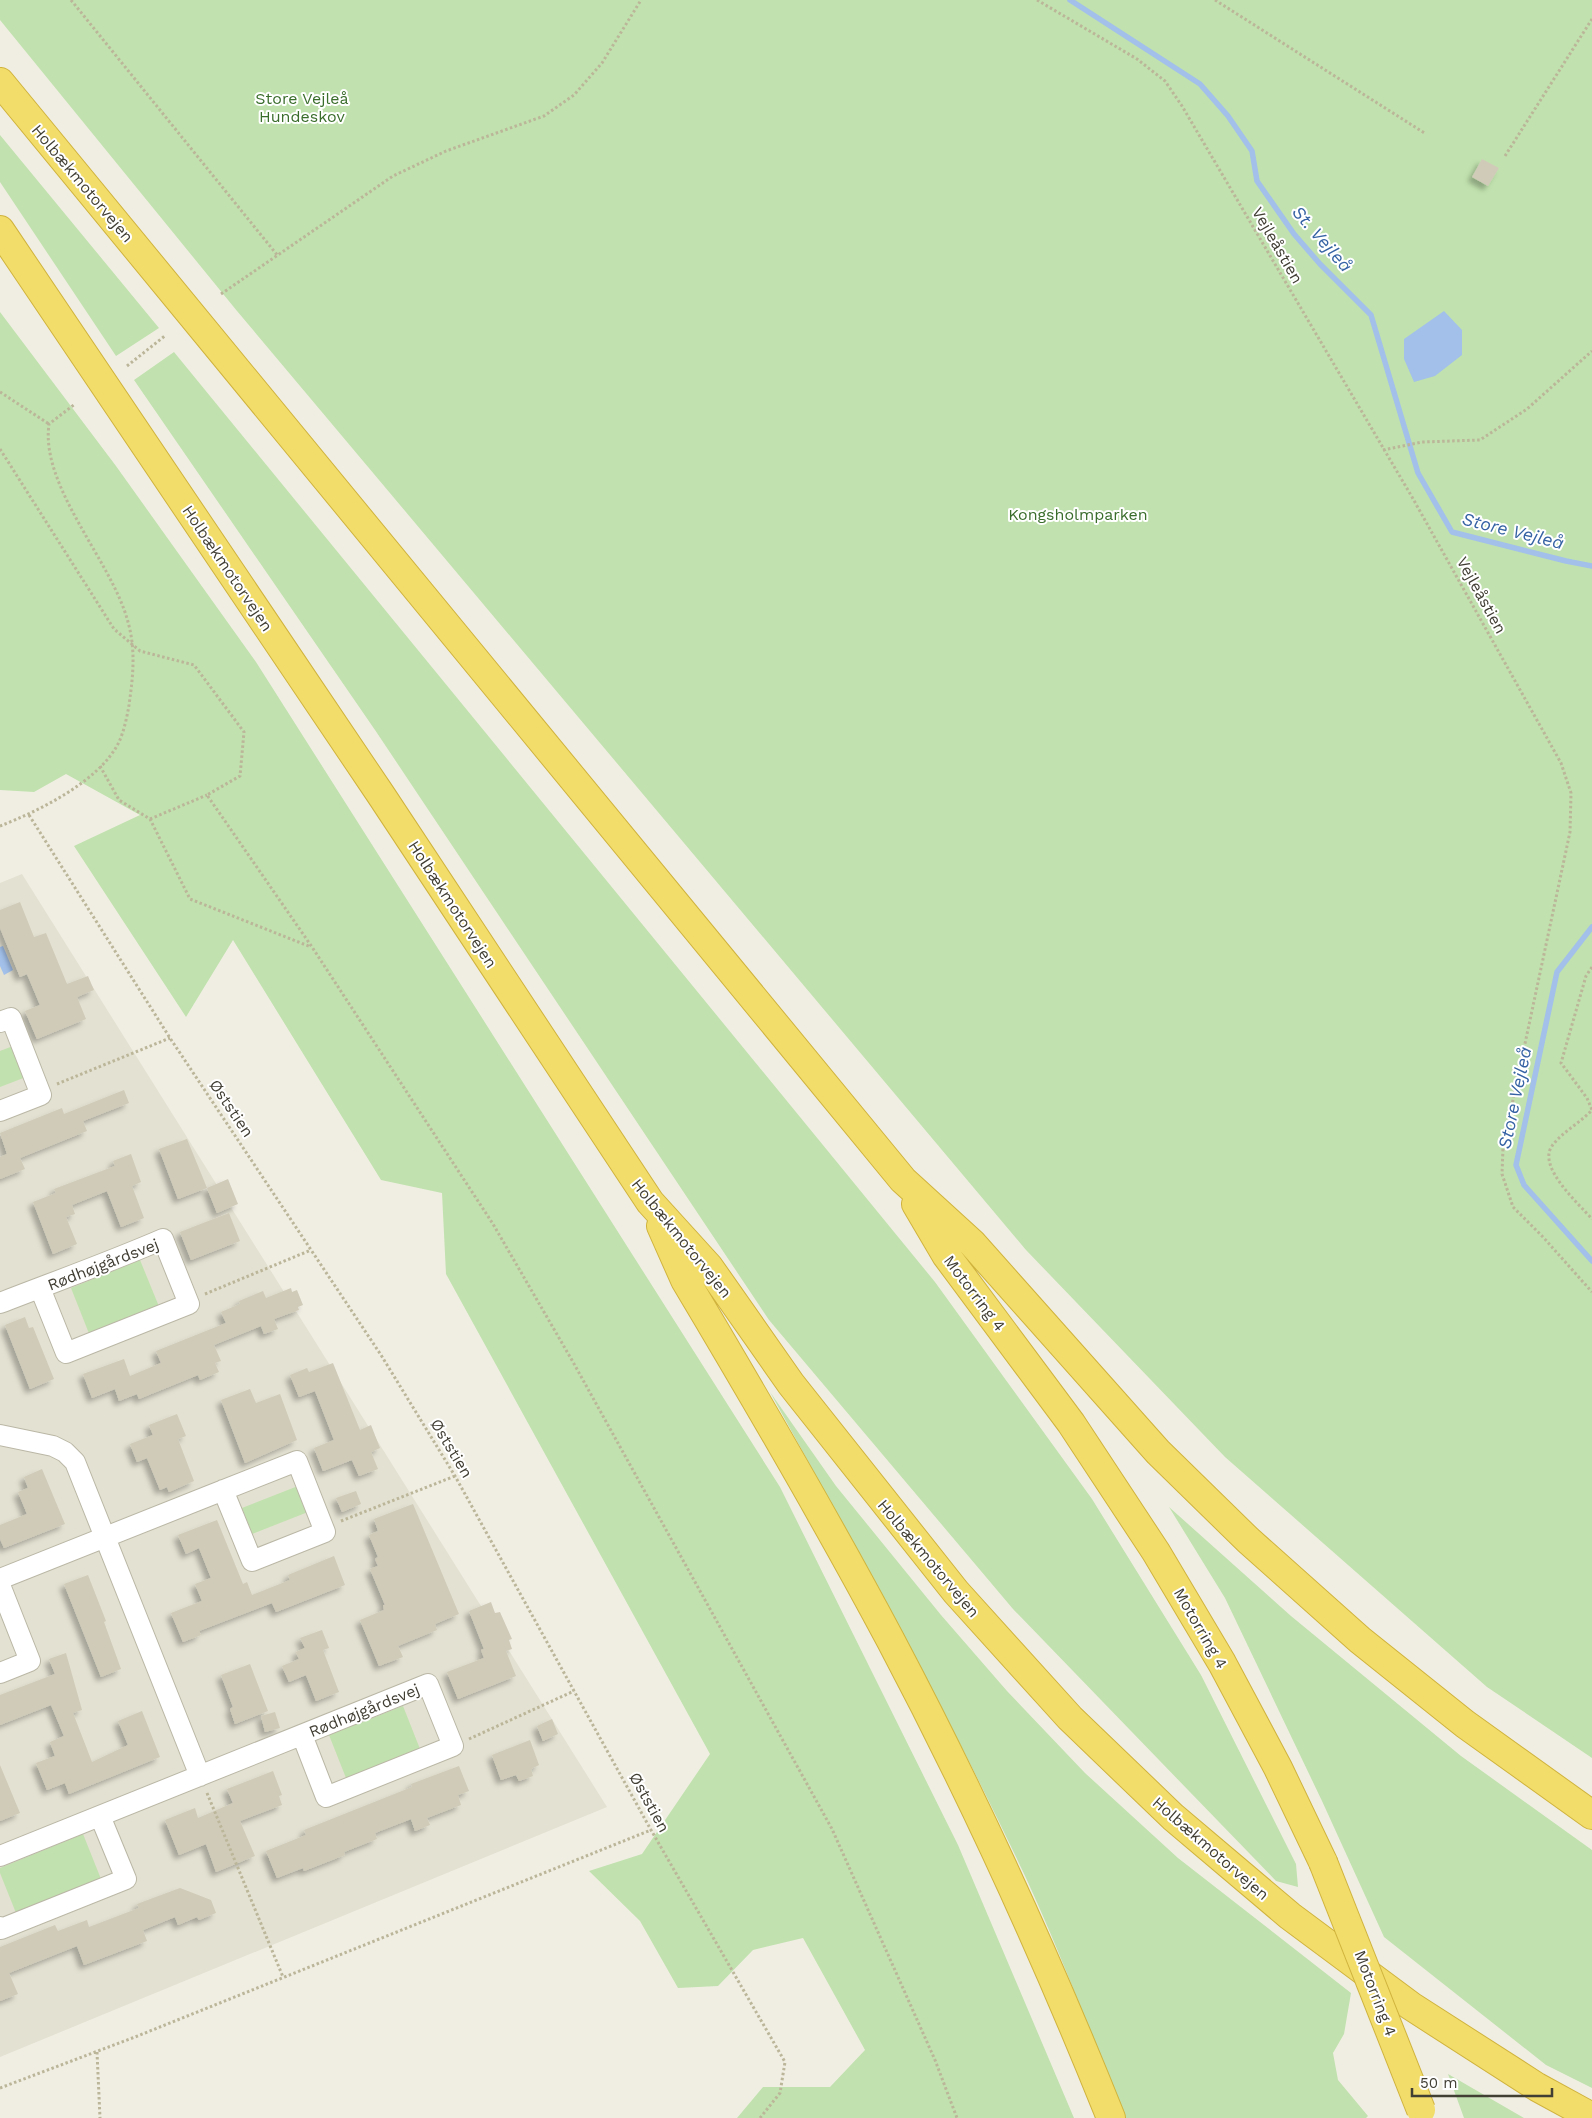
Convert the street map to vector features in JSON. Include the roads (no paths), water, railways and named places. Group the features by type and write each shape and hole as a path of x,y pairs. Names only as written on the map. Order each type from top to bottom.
{"highway":[{"name":"Holbækmotorvejen","path":"0,82 903,1180 972,1243 1158,1452 1248,1540 1367,1646 1465,1724 1592,1815"},
{"name":"Holbækmotorvejen","path":"0,230 376,787 650,1202 709,1267 791,1384 868,1484 956,1592 1083,1731 1173,1817 1290,1916 1411,2006 1537,2087 1592,2117"},
{"name":"Motorring 4","path":"903,1180 946,1255 1071,1423 1156,1552 1226,1672 1278,1768 1323,1862 1422,2114"},
{"path":"650,1202 685,1280 891,1642 960,1777 1037,1942 1111,2118"}],"street":[{"path":"0,1022 11,1018 41,1095 0,1111"},
{"name":"Rødhøjgårdsvej","path":"0,1304 40,1288 164,1239 189,1304 66,1353 40,1288"},
{"path":"0,1436 53,1446 65,1452 75,1462 200,1776"},
{"path":"0,1579 223,1490 297,1461 325,1532 252,1561 223,1490"},
{"path":"0,1585 30,1661 0,1673"},
{"name":"Rødhøjgårdsvej","path":"0,1856 428,1684 453,1746 326,1797 302,1735"},
{"path":"0,1927 1,1929 10,1926 126,1879 100,1816"}],"water":[{"path":"1444,311 1462,330 1462,355 1435,376 1414,382 1404,359 1404,339"},
{"path":"3,946 13,970 4,975 0,966 0,947"}],"waterway":[{"name":"St. Vejleå","path":"1070,0 1200,84 1228,116 1252,151 1257,181 1294,234 1320,264 1371,315 1418,473 1452,532 1592,566"},
{"name":"Store Vejleå","path":"1592,927 1557,972 1516,1165 1524,1185 1592,1261"}],"park label":[{"name":"Store Vejleå Hundeskov","path":"302,107"},
{"name":"Kongsholmparken","path":"1078,514"}]}
